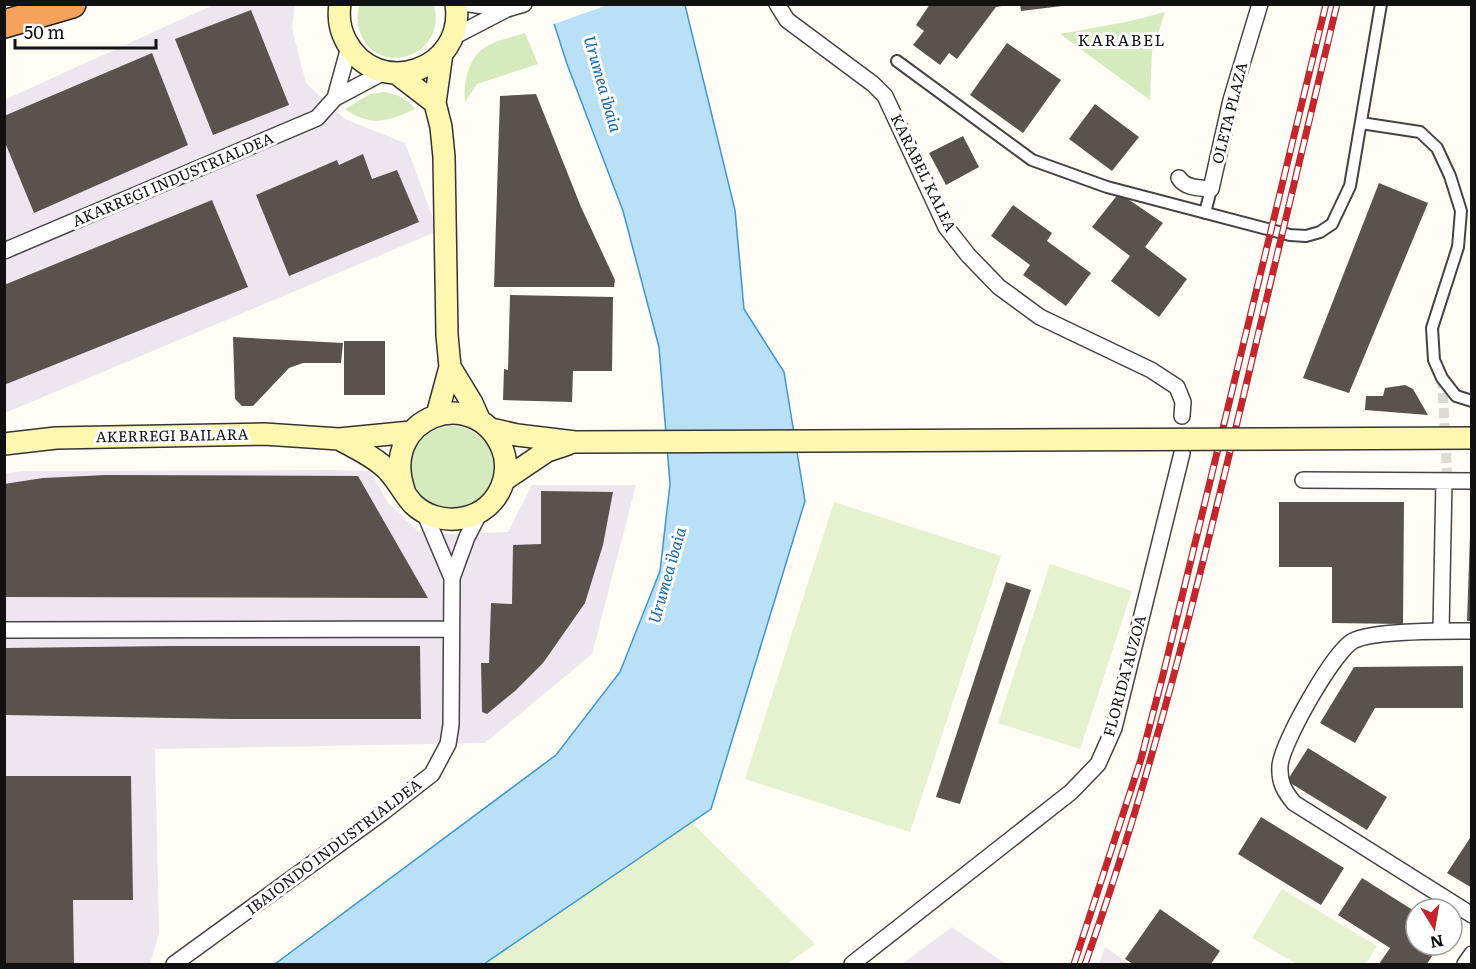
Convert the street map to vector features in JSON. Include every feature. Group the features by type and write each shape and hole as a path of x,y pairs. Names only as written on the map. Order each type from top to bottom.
{"highway":[{"path":"4,24 72,4"},
{"path":"4,35 35,15"}],"main road":[{"path":"340,4 343,35 360,60 390,73 435,103"},
{"path":"436,415 450,368 447,335 444,157 441,127 435,103 448,45 457,20 456,4"},
{"path":"390,73 422,69 433,62 448,45"},
{"path":"339,439 382,465 412,503 424,512 438,518 452,520 467,518 480,512 491,503 504,480 506,466 504,453 499,440 485,425 450,368"},
{"path":"404,490 399,476 399,460 403,446 411,432 422,422 436,415 451,413 466,415 485,425 526,436 575,442 1472,438"},
{"name":"AKERREGI BAILARA","path":"4,444 56,438 264,434 339,439 411,432"},
{"path":"504,480 547,451 575,442"}],"street":[{"path":"469,4 507,9"},
{"path":"448,45 507,9 524,4"},
{"name":"KARABEL KALEA","path":"777,4 787,20 873,84 885,96 946,227 968,255 999,287 1040,317 1151,370 1178,387 1183,402 1182,416"},
{"name":"OLETA PLAZA","path":"1211,189 1231,100 1260,4"},
{"path":"897,61 1032,160 1107,188 1290,235 1306,236 1320,232 1332,224 1350,186 1381,4"},
{"path":"335,98 349,47"},
{"path":"335,98 390,73"},
{"name":"AKARREGI INDUSTRIALDEA","path":"4,251 317,118 335,98"},
{"path":"1361,123 1420,132 1437,148 1450,176 1461,211 1458,247 1432,328 1434,360 1442,378 1456,396 1472,402"},
{"path":"1179,178 1182,183 1193,187 1211,189 1205,213"},
{"name":"FLORIDA AUZOA","path":"852,964 1071,792 1098,764 1114,728 1182,453"},
{"path":"1303,480 1472,481"},
{"path":"1441,631 1444,481"},
{"path":"424,512 452,578"},
{"path":"452,578 467,537 480,512"},
{"name":"IBAIONDO INDUSTRIALDEA","path":"174,964 432,774 448,744 451,725 452,578"},
{"path":"4,630 452,630"},
{"path":"1472,631 1377,635 1353,641 1340,653 1291,731 1280,763 1280,780 1294,803 1472,915"},
{"path":"1465,964 1472,954"}],"shaded area":[{"path":"213,5 295,5 292,28 306,83 345,119 405,143 438,231 5,413 4,100"},
{"path":"25,471 370,471 388,503 419,532 452,534 508,532 532,485 636,485 592,654 485,743 155,749 159,933 150,964 5,964 4,473"},
{"path":"952,927 1006,964 902,964"},
{"path":"1105,947 1129,964 1099,964"}],"green space":[{"path":"360,5 434,5 436,22 431,36 411,55 397,58 384,56 372,49 362,37 358,21"},
{"path":"1165,12 1152,51 1150,100 1060,34 1131,21"},
{"path":"525,33 538,64 477,84 465,102 466,77 472,62 482,49"},
{"path":"385,92 402,98 415,109 396,117 372,121 363,119 345,109 370,94"},
{"path":"452,426 475,433 487,445 494,468 487,491 475,503 452,510 429,503 417,491 410,468 417,445 429,433"},
{"path":"834,502 1001,556 910,832 745,779"},
{"path":"1050,564 1132,591 1080,749 998,723"},
{"path":"666,797 815,944 787,964 440,964"},
{"path":"1282,889 1377,946 1366,964 1297,964 1252,938"}],"water":[{"name":"Urumea ibaia","path":"548,5 685,5 735,210 744,309 784,372 805,501 711,809 484,964 275,964 556,755 620,672 660,571 670,484 659,347 623,211 567,64"}],"pier":[{"path":"545,4 608,4 608,5 551,25"}],"building":[{"path":"930,4 1002,4 1002,6 996,7 957,59 949,53 940,65 913,45 924,31 916,25"},
{"path":"1020,4 1062,4 1062,6 1021,11"},
{"path":"251,10 289,105 213,135 175,39"},
{"path":"1007,43 1061,80 1023,133 970,95"},
{"path":"152,53 188,145 34,213 4,140 4,116"},
{"path":"536,94 581,207 615,280 614,287 494,287 500,96"},
{"path":"1095,104 1139,137 1112,171 1069,139"},
{"path":"963,136 979,167 946,185 929,153"},
{"path":"363,154 372,179 397,170 419,222 289,276 256,195 337,160 339,165"},
{"path":"1379,183 1428,203 1349,393 1303,378"},
{"path":"1119,193 1163,223 1145,247 1187,279 1159,317 1111,281 1130,256 1092,227"},
{"path":"212,200 248,287 4,385 4,285"},
{"path":"1013,205 1052,233 1047,241 1091,273 1066,306 1023,275 1030,265 991,236"},
{"path":"510,295 613,297 612,371 573,371 572,402 503,400 504,369 508,370"},
{"path":"233,337 343,343 341,363 303,363 289,368 253,406 242,406 235,399"},
{"path":"344,341 385,341 385,395 344,395"},
{"path":"1405,385 1413,389 1428,415 1365,410 1366,396 1383,396 1385,388"},
{"path":"106,475 358,476 428,598 4,597 4,484 43,478"},
{"path":"541,491 613,492 603,545 585,603 543,663 515,691 487,714 482,712 481,663 489,663 491,603 512,604 513,545 541,544"},
{"path":"1279,502 1404,502 1403,624 1332,623 1332,567 1279,567"},
{"path":"1470,535 1472,535 1472,621 1467,621"},
{"path":"1006,582 1031,590 960,804 936,797"},
{"path":"420,646 421,719 232,719 4,715 4,648"},
{"path":"1463,666 1463,708 1375,708 1355,743 1320,723 1354,667"},
{"path":"1308,748 1387,797 1367,830 1287,781"},
{"path":"4,776 131,776 133,900 73,900 74,963 4,963"},
{"path":"1261,817 1344,868 1321,905 1238,854"},
{"path":"1472,835 1472,888 1447,873"},
{"path":"1362,878 1404,904 1404,957 1431,957 1427,964 1379,964 1390,948 1338,915"},
{"path":"1160,909 1220,951 1211,964 1133,964 1125,959"}],"tunnel":[{"path":"1442,378 1447,474"}],"railway":[{"path":"1074,964 1141,759 1326,4"},
{"path":"1085,964 1131,825 1172,684 1337,4"}],"district":[{"name":"KARABEL","path":"1122,40"}]}
